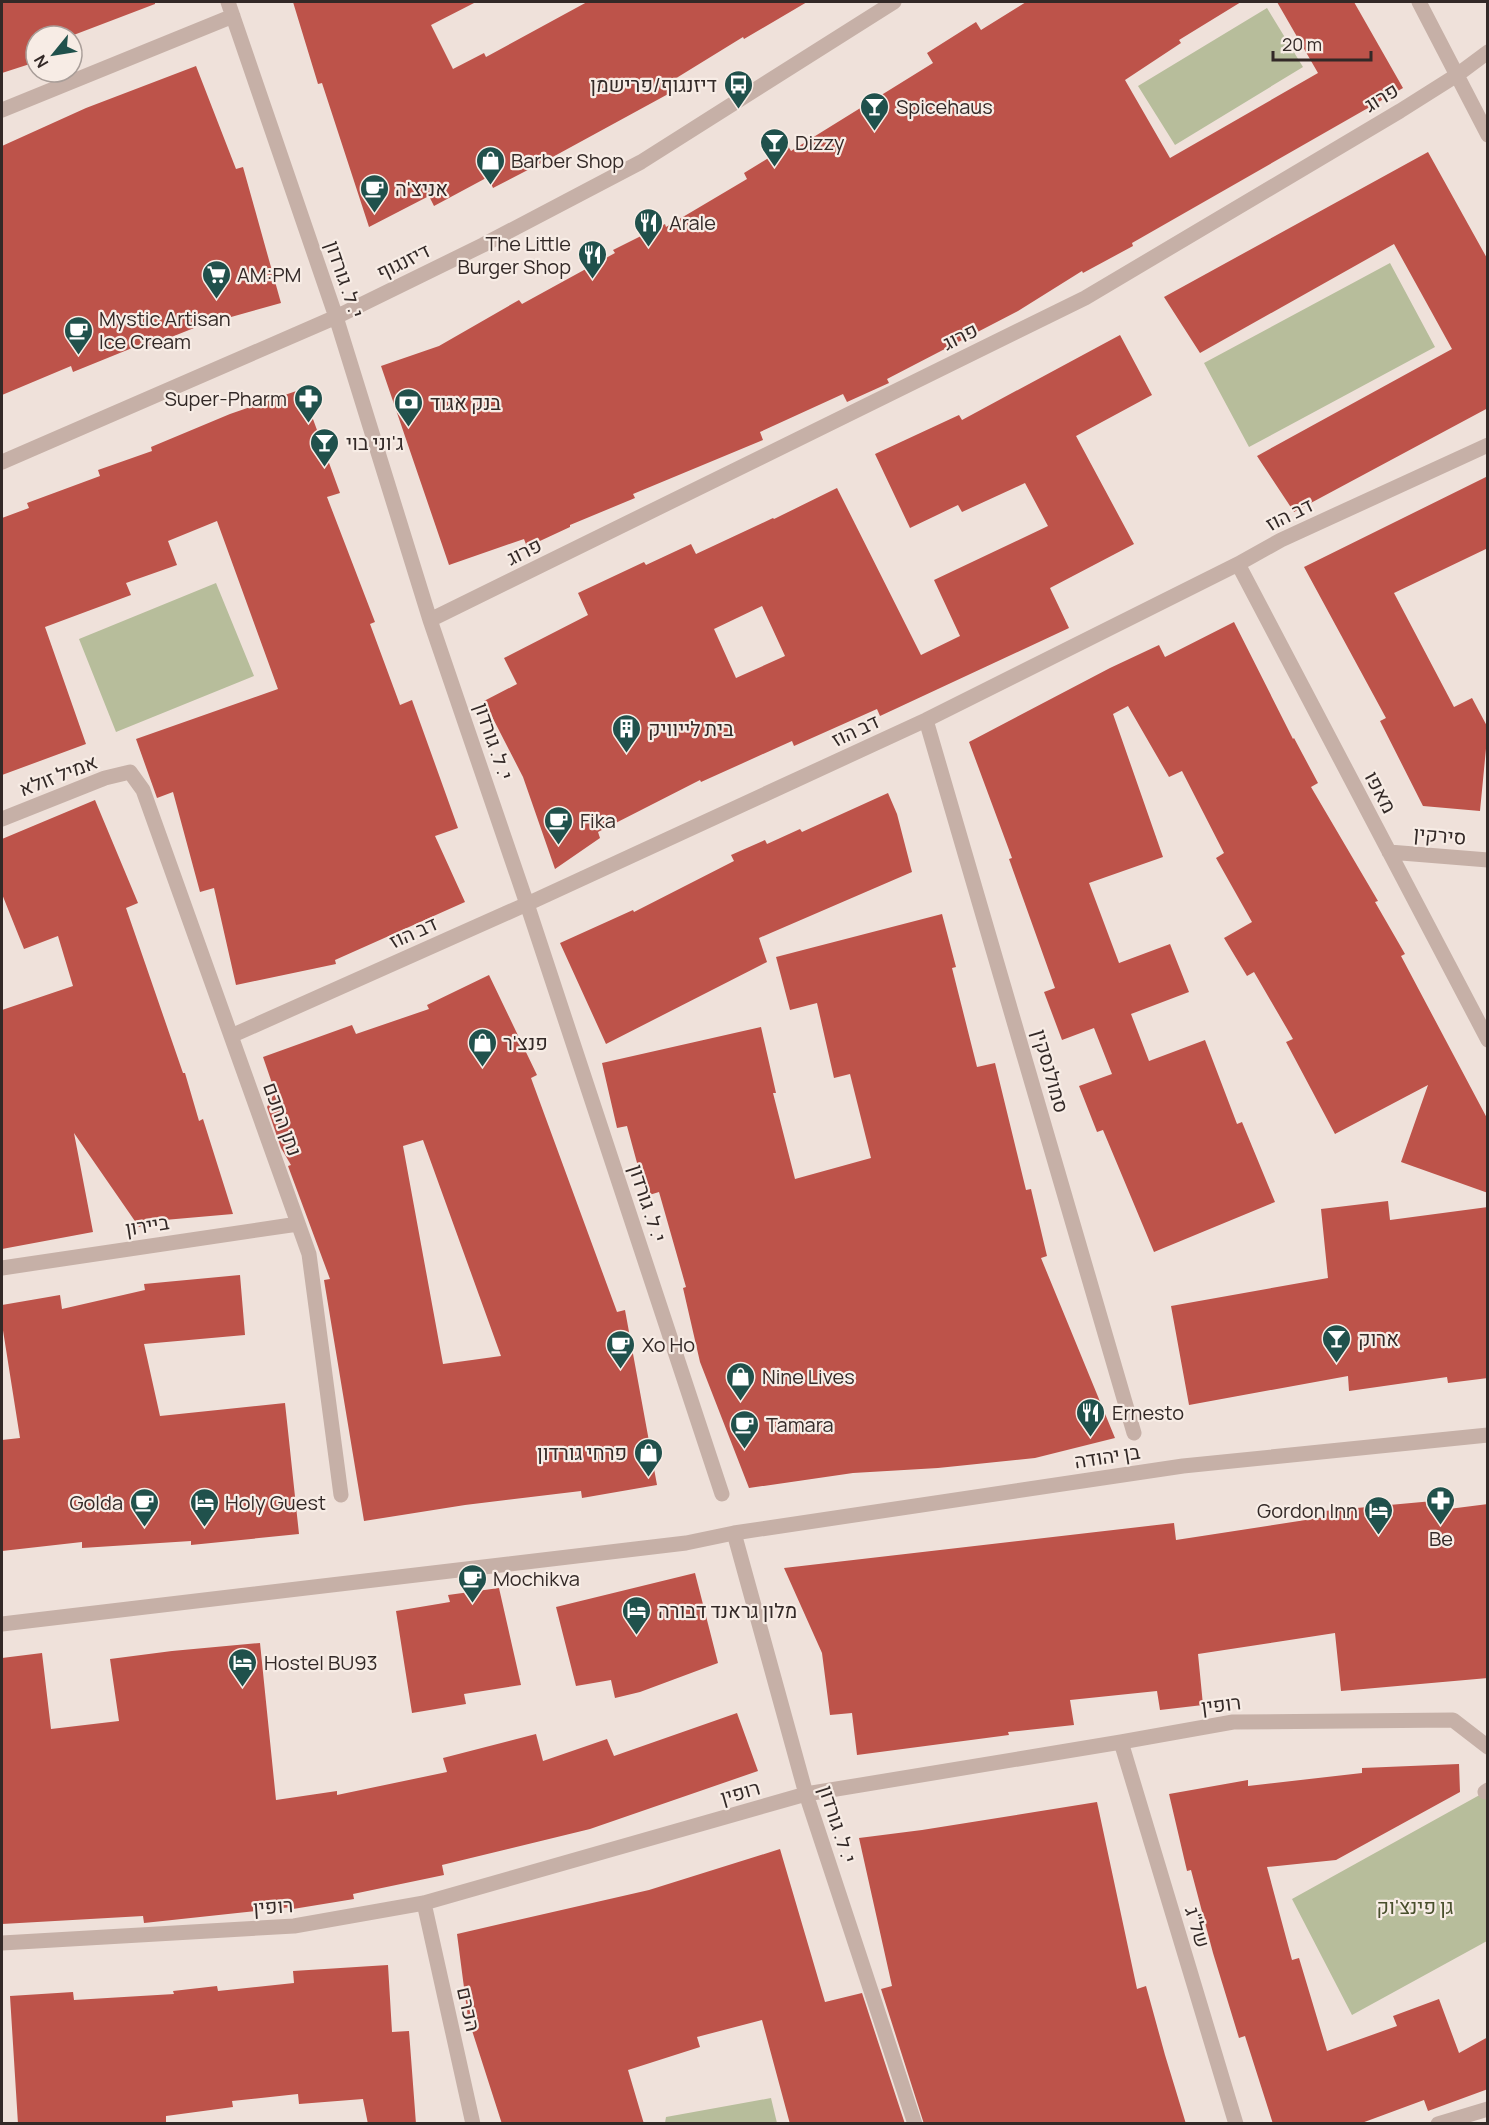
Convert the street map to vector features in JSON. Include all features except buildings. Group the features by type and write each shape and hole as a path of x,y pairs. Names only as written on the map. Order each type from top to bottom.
{"street":[{"name":"דיזנגוף","path":"2,462 336,317 483,245 641,162 894,2"},
{"path":"1419,2 1488,135"},
{"name":"י. ל. גורדון","path":"230,8 336,317 430,620 527,904 722,1494"},
{"path":"2,110 230,8"},
{"name":"פרוג","path":"430,620 1085,298 1457,75 1488,52"},
{"name":"דב הוז","path":"231,1036 527,904 927,720 1238,564 1281,540 1488,445"},
{"name":"מאפו","path":"1238,564 1488,1040"},
{"name":"סמולנסקין","path":"927,720 1134,1433"},
{"name":"אמיל זולא","path":"2,819 105,778 130,772"},
{"name":"נתן החכם","path":"130,772 142,790 309,1254 341,1495"},
{"name":"סירקין","path":"1389,852 1488,860"},
{"name":"ביירון","path":"2,1268 298,1224"},
{"name":"בן יהודה","path":"2,1624 686,1543 734,1533 1183,1466 1488,1435"},
{"name":"י. ל. גורדון","path":"734,1533 806,1794 915,2124"},
{"name":"רופין","path":"2,1943 294,1926 424,1903 806,1794 1233,1722 1453,1720 1488,1747"},
{"name":"של\"ג","path":"1121,1742 1236,2124"},
{"name":"הכרם","path":"424,1903 473,2124"},
{"path":"1438,2124 1488,2109"}],"green space":[{"path":"1267,8 1303,67 1175,145 1138,86"},
{"path":"1390,263 1435,347 1249,447 1204,363"},
{"path":"216,583 254,676 116,732 79,639"},
{"name":"גן פינצ'וק","path":"1485,1792 1487,1796 1487,1941 1352,2015 1292,1899"},
{"path":"771,2098 777,2123 665,2123 666,2117"}],"place":[{"name":"דיזנגוף/פרישמן","path":"738,110"},
{"name":"Spicehaus","path":"875,132"},
{"name":"Dizzy","path":"774,168"},
{"name":"Barber Shop","path":"490,186"},
{"name":"אניצ'ה","path":"374,214"},
{"name":"Arale","path":"648,248"},
{"name":"The Little Burger Shop","path":"592,280"},
{"name":"AM:PM","path":"216,300"},
{"name":"Mystic Artisan Ice Cream","path":"78,356"},
{"name":"Super-Pharm","path":"308,424"},
{"name":"בנק אגוד","path":"409,428"},
{"name":"ג'וני בוי","path":"325,468"},
{"name":"בית לייוויק","path":"627,754"},
{"name":"Fika","path":"559,846"},
{"name":"פנצ'ר","path":"482,1068"},
{"name":"ארוק","path":"1337,1364"},
{"name":"Xo Ho","path":"621,1370"},
{"name":"Nine Lives","path":"741,1402"},
{"name":"Ernesto","path":"1091,1438"},
{"name":"Tamara","path":"745,1450"},
{"name":"פרחי גורדון","path":"648,1478"},
{"name":"Be","path":"1441,1526"},
{"name":"Golda","path":"144,1528"},
{"name":"Holy Guest","path":"204,1528"},
{"name":"Gordon Inn","path":"1379,1536"},
{"name":"Mochikva","path":"472,1604"},
{"name":"מלון גראנד דבורה","path":"637,1636"},
{"name":"Hostel BU93","path":"243,1688"}]}
